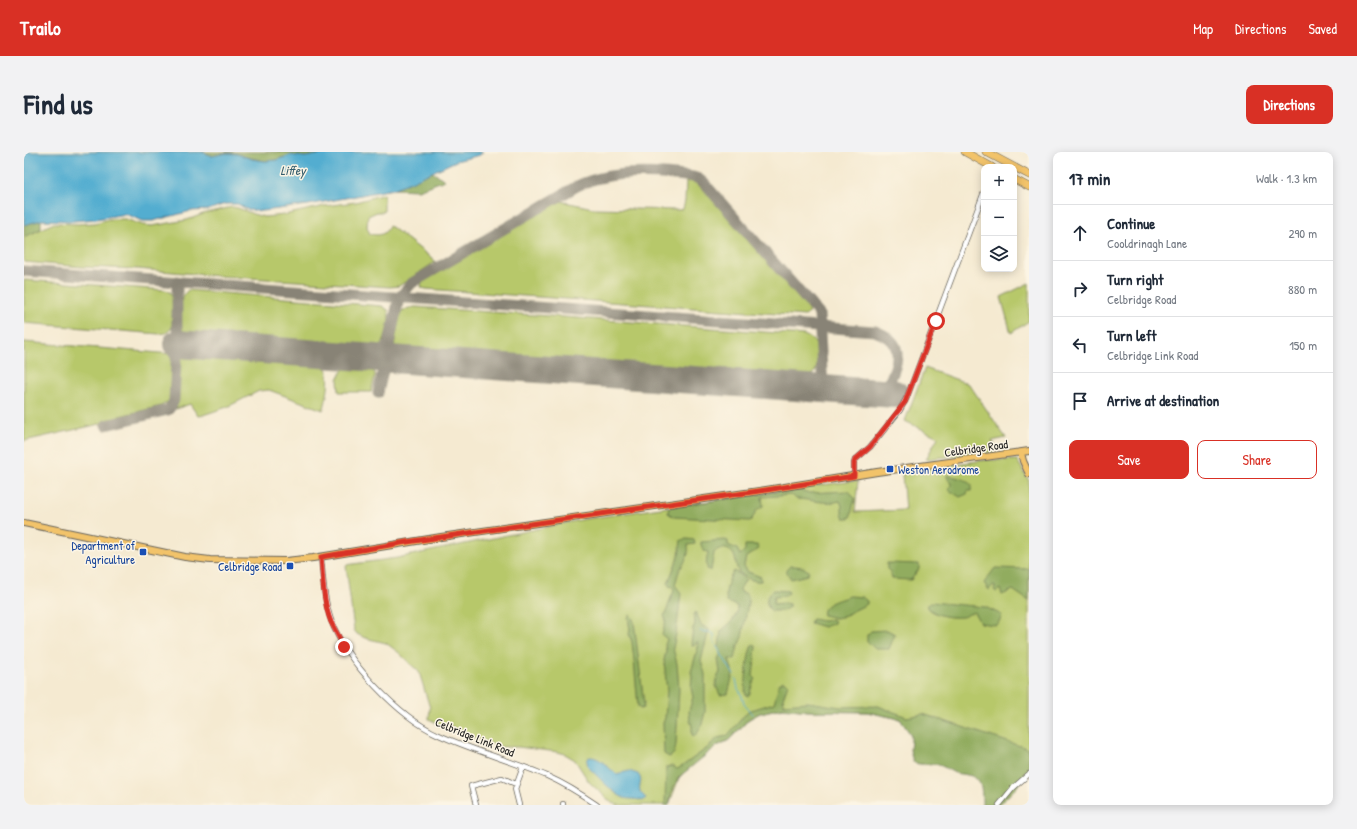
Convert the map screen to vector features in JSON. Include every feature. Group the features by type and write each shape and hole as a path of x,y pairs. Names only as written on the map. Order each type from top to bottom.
{"highway":[{"path":"965,152 987,164"},
{"path":"986,152 1029,175"},
{"path":"1017,181 1029,187"}],"main road":[{"name":"Celbridge Road","path":"24,523 192,558 286,561 1029,451"},
{"path":"1021,453 1029,474"}],"street":[{"path":"854,476 855,460 870,447 905,402 981,200"},
{"name":"Celbridge Link Road","path":"321,557 324,594 331,621 344,647 361,672 400,709 427,728 458,743 523,767 566,786 597,805"},
{"path":"519,805 514,789 523,767"},
{"path":"999,805 1013,788 1029,774"},
{"path":"476,805 470,786 502,778 516,784"}],"green space":[{"path":"202,152 333,152 305,157 291,155 276,160 265,161 227,153 212,156"},
{"path":"432,172 445,180 418,190 393,189"},
{"path":"686,181 695,182 708,193 749,242 806,305 809,310 808,314 805,316 426,289 422,288 421,286 423,281 560,201 593,208 678,210 683,209"},
{"path":"384,194 384,212 377,212 368,216 367,227 370,234 382,234 389,226 435,262 399,286 390,287 218,276 138,269 83,267 24,262 24,237 54,223 95,223 109,219 125,219 143,225 152,226 187,220 203,214 232,207 264,217 284,215 325,206 356,202"},
{"path":"41,220 41,229 24,237 24,225"},
{"path":"24,280 166,290 171,293 173,299 172,328 166,333 159,334 24,323"},
{"path":"1029,283 1029,321 1011,333 1001,297"},
{"path":"188,290 382,306 388,310 388,324 381,346 376,347 326,345 189,333 183,331 182,329 181,313 181,302"},
{"path":"415,307 804,335 811,339 816,345 817,364 813,374 806,377 589,363 394,347 400,314 406,309"},
{"path":"24,342 173,354 174,360 171,400 161,406 119,416 118,420 24,441"},
{"path":"186,353 323,365 326,368 329,379 324,408 323,410 269,390 259,391 227,407 200,416 198,416 190,404 176,409 178,359 180,355"},
{"path":"345,365 358,365 372,369 375,376 371,392 339,392 338,379"},
{"path":"925,368 969,384 1006,438 992,441 998,449 994,452 926,459 938,437 905,421"},
{"path":"985,460 1017,460 1029,481 1029,771 900,719 867,712 808,711 787,708 760,713 749,719 729,740 717,746 690,767 679,778 669,805 617,805 615,803 613,804 589,782 575,760 565,754 518,747 501,747 453,731 453,727 449,725 445,727 429,719 430,708 419,672 386,643 365,638 357,634 354,630 346,565 397,558 585,519 855,481 858,481 855,512 905,510 902,474 907,473 907,471"},
{"path":"947,475 963,479 972,485 971,491 968,491 967,494 960,497 949,490 951,484"},
{"path":"797,489 809,493 849,491 855,499 850,518 844,518 840,501 824,502 796,499 792,495 762,497 763,506 757,510 750,521 674,517 668,513 669,507"},
{"path":"681,540 694,540 695,544 688,545 687,556 675,585 681,593 673,648 677,664 679,689 676,744 674,754 669,757 664,754 663,723 665,718 667,690 664,660 667,639 662,635 666,620 664,616 674,591 673,587 669,586 668,583 679,555"},
{"path":"728,541 728,545 737,549 740,555 745,550 745,545 757,545 759,549 746,557 744,566 748,572 761,577 761,581 752,580 739,573 734,556 726,549 719,549 714,553 711,570 708,570 706,563 708,552 704,551 701,542"},
{"path":"887,563 919,564 919,569 911,580 892,579 890,572 887,569"},
{"path":"790,566 803,567 809,572 807,575 791,579 786,570"},
{"path":"995,568 1029,569 1029,601 1013,590 1002,595 1000,589 996,592 994,590 995,586 993,585 989,590 984,583"},
{"path":"734,571 746,579 740,589 741,592 745,593 749,598 742,637 735,659 729,659 733,674 728,694 720,695 716,686 716,680 720,672 718,659 721,653 719,647 721,631 734,618 737,610 737,606 727,602 726,598 727,586"},
{"path":"773,590 788,591 789,593 785,596 774,597 773,604 784,603 789,604 789,607 783,611 771,611 767,603 767,597"},
{"path":"850,596 862,597 867,601 867,604 846,616 836,618 823,615 824,608 828,605 837,600"},
{"path":"931,602 985,607 1002,615 998,624 980,623 974,612 963,617 949,617 935,613 928,608 928,604"},
{"path":"696,612 701,625 709,629 701,661 705,674 705,712 701,728 695,736 692,735 689,711 693,697 691,688 691,672 698,647 697,642 694,646 691,644 695,624 694,614"},
{"path":"630,615 634,622 644,704 643,708 640,709 638,707 632,642 629,634 630,630 628,617"},
{"path":"812,619 823,621 832,619 835,621 834,623 824,627 810,623"},
{"path":"887,630 895,634 889,649 875,649 867,641 867,635 871,631"},
{"path":"753,644 756,646 753,676 756,679 749,695 747,696 745,693 747,667 749,653"},
{"path":"783,681 788,684 783,698 784,704 808,702 840,707 878,706 907,717 923,714 1029,749 1029,774 999,805 982,805 982,795 979,782 972,776 955,773 943,766 913,762 910,750 911,735 900,719 867,712 808,711 782,708 760,713 749,719 729,740 717,746 679,777 672,790 669,805 665,805 666,767 672,766 677,769 681,767 710,746 717,738 727,736 748,711 774,703 779,684"}],"water":[{"name":"Liffey","path":"24,152 202,152 212,156 227,153 237,154 252,159 265,161 276,160 291,155 305,157 333,152 483,152 480,155 456,161 393,189 308,205 263,211 248,210 238,204 225,204 208,210 191,211 153,221 143,221 125,214 73,221 41,220 24,225"},
{"path":"589,757 593,757 601,761 617,774 629,771 638,774 641,779 640,791 646,799 642,801 626,799 619,796 588,767 587,761"}],"waterway":[{"path":"700,631 714,634 714,642 734,675"},
{"path":"736,679 744,704 752,714"}],"taxiway":[{"path":"378,393 399,298 412,283 577,186 604,177 650,173 693,177 704,183 819,314 823,389"},
{"path":"24,271 875,331 884,335 893,342 896,348 897,359 894,371 885,388 881,391 871,393"},
{"path":"106,425 168,410 172,405 174,400 177,344 177,281"}],"runway":[{"path":"177,344 895,394"}],"place":[{"name":"Weston Aerodrome","path":"890,469"},
{"name":"Department of Agriculture","path":"143,552"},
{"name":"Celbridge Road","path":"290,566"}],"route":[{"path":"344,647 331,621 328,610 324,594 321,557 407,542 854,476 854,463 857,457 870,447 905,402 936,321"}]}
